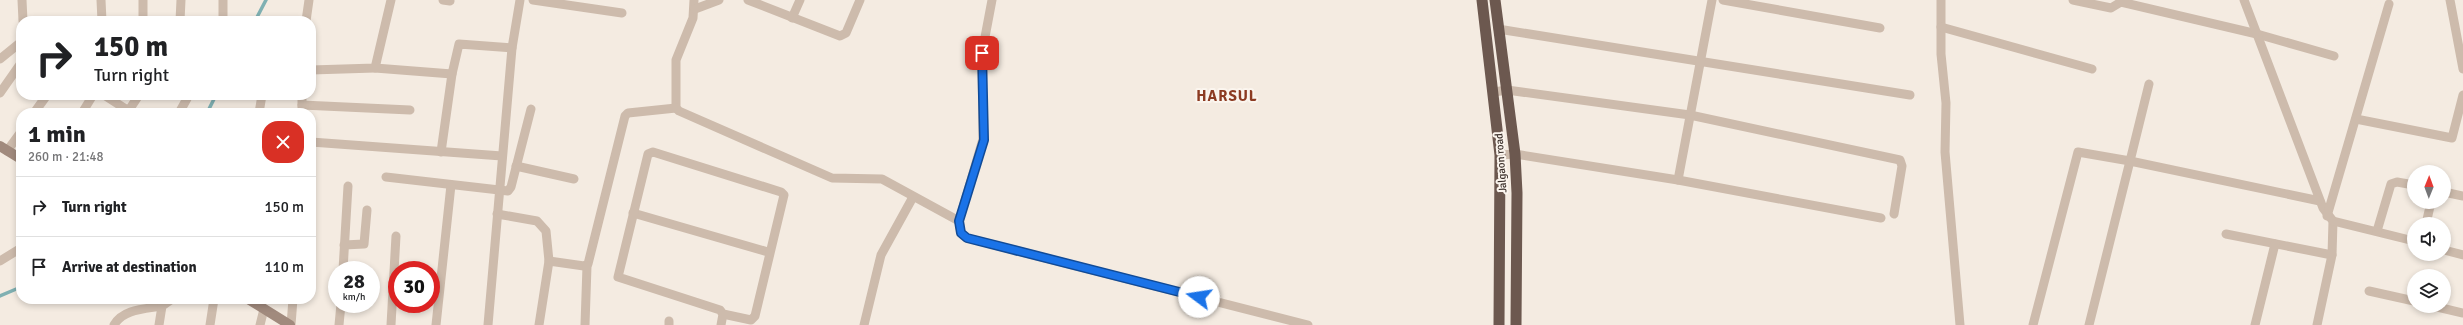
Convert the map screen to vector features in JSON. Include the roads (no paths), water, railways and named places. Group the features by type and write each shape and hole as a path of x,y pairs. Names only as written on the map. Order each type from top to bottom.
{"highway":[{"name":"Jalgaon road","path":"1482,0 1494,92 1500,155 1499,325"},
{"name":"Jalgaon road","path":"1494,0 1515,154 1517,193 1516,325"}],"main road":[{"path":"4,148 16,156"},
{"path":"256,304 291,325"}],"street":[{"path":"22,0 23,16"},
{"path":"101,0 102,16"},
{"path":"143,0 143,16"},
{"path":"180,16 181,0"},
{"path":"223,16 224,0"},
{"path":"307,16 309,0"},
{"path":"375,68 391,0"},
{"path":"488,325 512,48 520,0"},
{"path":"534,0 622,13"},
{"path":"676,108 676,60 694,18 695,4 719,0"},
{"path":"748,0 840,36 846,33 860,0"},
{"path":"792,18 800,0"},
{"path":"992,0 982,53 984,140 959,221 961,233 967,238 1308,325"},
{"path":"1678,180 1712,0"},
{"path":"1722,0 1880,28"},
{"path":"1941,0 1941,54 1946,103 1945,152 1960,325"},
{"path":"2073,0 2111,8 2121,2 2257,34 2334,56"},
{"path":"2244,0 2320,201 2330,218 2407,239"},
{"path":"2450,0 2463,68"},
{"path":"2317,325 2332,255 2330,218 2356,118 2389,4"},
{"path":"1941,27 2092,69"},
{"path":"1498,29 1910,95"},
{"path":"441,152 452,74 459,44 512,48"},
{"path":"0,58 16,46"},
{"path":"316,70 375,68 452,74"},
{"path":"0,93 16,70"},
{"path":"2089,325 2149,84"},
{"path":"1494,92 1507,90 1690,116 1900,160 1902,166 1894,214"},
{"path":"2356,118 2452,138 2463,95"},
{"path":"111,100 123,108"},
{"path":"585,325 587,266 625,116 628,113 676,108 832,178 882,179 959,221"},
{"path":"316,109 410,110"},
{"path":"386,177 499,190 510,189 531,109"},
{"path":"4,148 16,137"},
{"path":"316,142 502,156"},
{"path":"653,152 782,192 784,200 768,252 754,318 746,320 723,314 720,310 618,277 648,154 653,152"},
{"path":"2033,325 2078,152 2130,161 2320,201"},
{"path":"1500,155 1515,154 1678,180 1881,218"},
{"path":"516,166 574,179"},
{"path":"2377,231 2391,184 2397,182 2407,184"},
{"path":"436,325 451,185"},
{"path":"343,261 348,186"},
{"path":"2451,193 2463,196"},
{"path":"864,325 881,255 913,196"},
{"path":"344,245 364,244 367,210"},
{"path":"633,213 768,252"},
{"path":"497,214 537,221 546,231 549,261 539,325"},
{"path":"2226,234 2332,255"},
{"path":"391,325 396,236"},
{"path":"2255,325 2275,244"},
{"path":"0,261 16,251"},
{"path":"2451,252 2463,255"},
{"path":"549,261 587,266"},
{"path":"2369,291 2407,300"},
{"path":"114,325 118,318 128,313 162,306 165,304"},
{"path":"210,325 213,304"},
{"path":"291,325 293,304"},
{"path":"159,325 162,306"},
{"path":"260,325 264,309"},
{"path":"2451,310 2463,313"},
{"path":"339,325 340,313"},
{"path":"721,325 723,314"}],"waterway":[{"path":"258,16 266,0"},
{"path":"210,108 214,100"},
{"path":"0,296 16,289"}],"district":[{"name":"HARSUL","path":"1227,96"}]}
